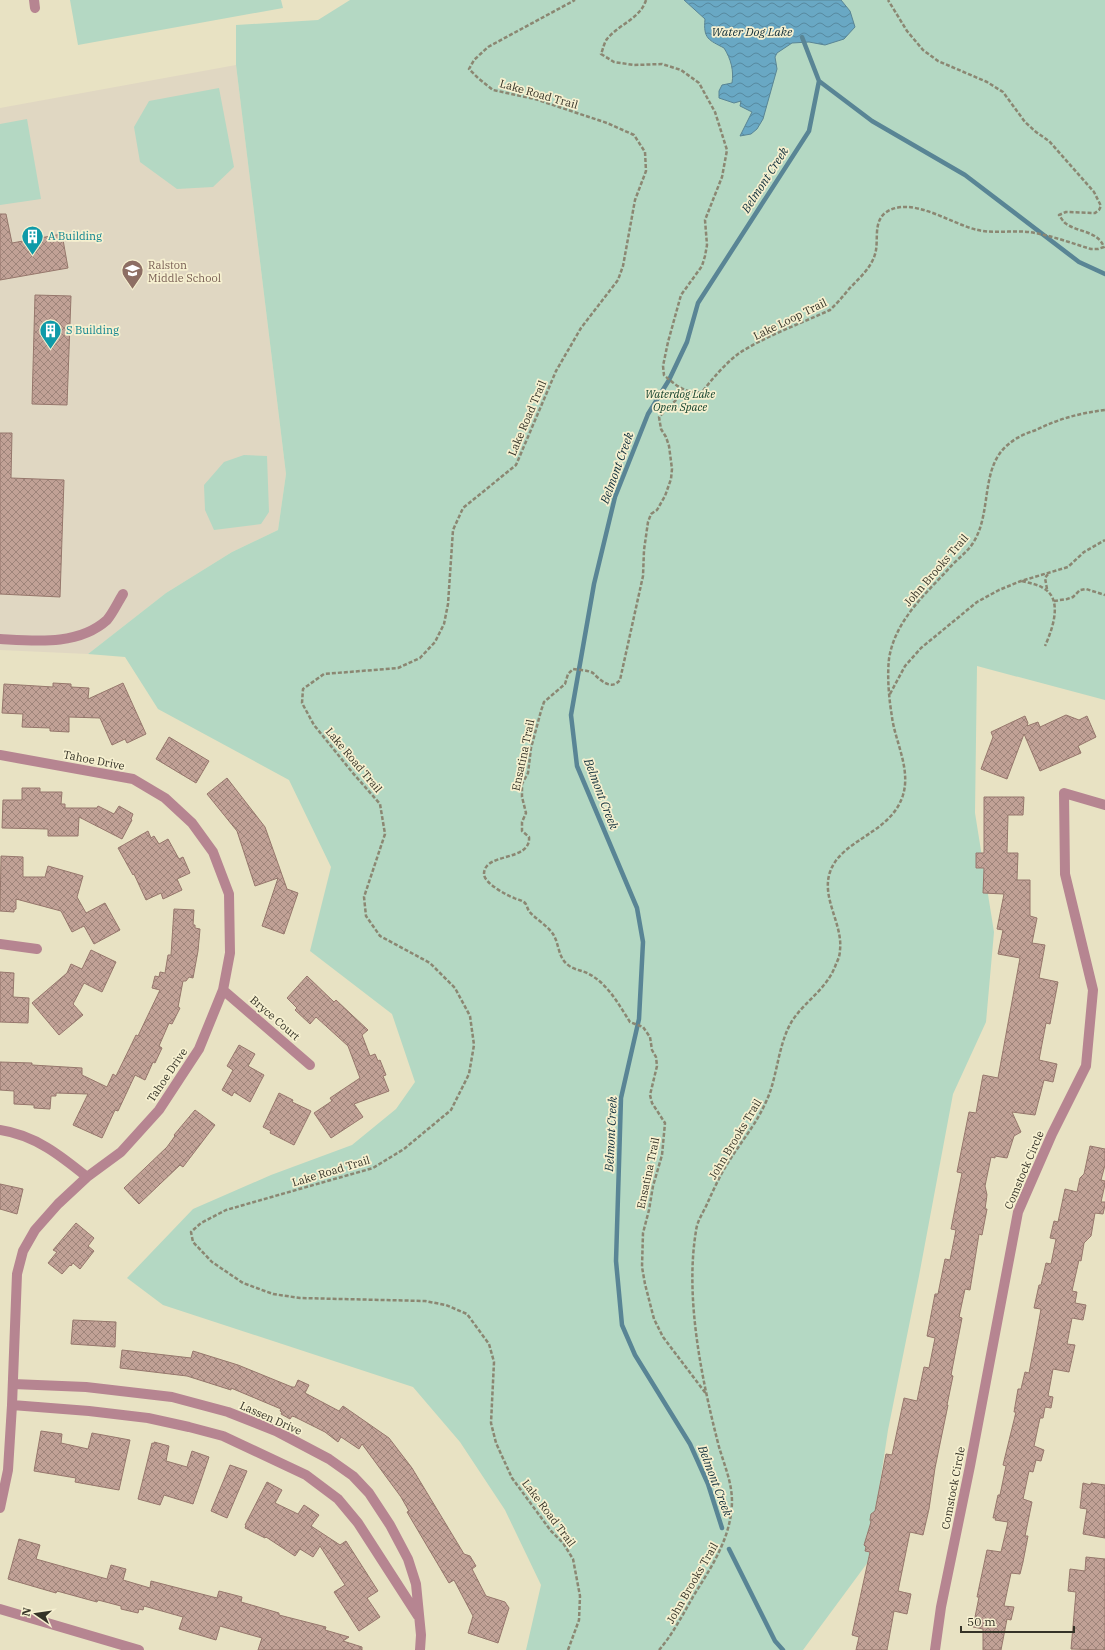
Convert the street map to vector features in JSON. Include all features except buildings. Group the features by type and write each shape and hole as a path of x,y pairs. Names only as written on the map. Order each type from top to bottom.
{"street":[{"path":"0,639 67,639 86,634 107,620 123,594"},
{"name":"Tahoe Drive","path":"0,755 133,779 165,798 192,823 213,852 229,894 230,954 223,990 199,1049 159,1110 121,1152 87,1177 58,1204 34,1230 23,1251 17,1274 8,1470 0,1508"},
{"name":"Comstock Circle","path":"935,1650 941,1607 970,1466 1018,1212 1052,1134 1086,1066 1093,990 1065,874 1064,793 1105,804"},
{"path":"0,944 37,949"},
{"name":"Bryce Court","path":"223,990 310,1065"},
{"path":"0,1130 34,1139 58,1154 87,1177"},
{"name":"Lassen Drive","path":"13,1384 86,1387 172,1397 228,1412 276,1431 329,1459 353,1476 369,1493 390,1525 408,1559 416,1584 420,1650"},
{"path":"12,1404 148,1418 189,1426 223,1436 306,1474 338,1499 358,1523 419,1618"},
{"path":"0,1609 139,1650"}],"path":[{"name":"Lake Road Trail","path":"568,1650 578,1620 580,1596 573,1559 564,1543 551,1531 512,1478 496,1443 491,1423 494,1362 489,1344 467,1314 446,1305 425,1301 300,1298 273,1294 243,1283 212,1262 193,1242 191,1232 201,1223 226,1210 373,1168 404,1149 451,1110 469,1074 474,1045 470,1016 455,988 430,963 380,936 366,916 364,897 385,834 380,804 314,725 302,703 303,689 324,674 398,668 420,658 435,642 444,624 448,604 453,530 463,508 516,465 556,371 581,328 618,280 623,266 635,200 646,171 645,152 634,135 607,123 535,99 494,90 469,69 474,60 488,47 574,0"},
{"name":"Lake Loop Trail","path":"646,0 636,16 619,28 606,40 602,54 614,62 634,65 662,64 681,70 699,83 715,112 727,150 722,177 705,220 707,245 702,266 682,295 668,342 663,366 664,375 675,385 683,390 695,393 702,392 715,375 738,354 830,310 835,306 872,263 877,248 878,224 885,213 898,208 928,210 966,228 979,231 994,232 1009,230 1031,232 1091,249 1104,247 1098,238 1088,232 1074,228 1065,223 1059,215 1066,212 1085,214 1095,213 1101,206 1094,192 1049,141 1025,122 1003,92 987,82 938,61 924,50 907,31 888,0"},
{"name":"Ensatina Trail","path":"683,390 677,399 658,417 661,429 669,446 672,469 671,479 665,496 657,510 651,514 648,522 644,550 643,576 622,675 617,684 612,686 596,678 592,673 584,670 573,669 568,674 565,684 544,702 535,731 528,773 522,784 526,813 521,828 522,832 529,838 529,843 525,849 515,855 491,862 486,867 484,874 485,879 506,895 527,904 529,911 553,934 563,960 567,964 589,974 597,980 613,996 625,1012 630,1022 643,1027 650,1037 652,1050 656,1057 658,1066 650,1095 652,1103 665,1123 665,1127 662,1155 653,1186 643,1233 643,1272 654,1319 663,1337 707,1395"},
{"name":"John Brooks Trail","path":"659,1650 674,1630 720,1552 729,1527 732,1504 731,1482 718,1443 707,1395 695,1325 692,1264 696,1226 722,1172 752,1128 767,1101 783,1044 792,1022 807,1002 825,985 835,968 841,948 838,928 830,903 828,881 833,865 844,851 883,825 900,803 904,792 905,771 892,718 890,695 889,661 893,639 910,611 973,543 982,521 988,497 989,479 994,460 1009,443 1059,419 1085,412 1105,410"},
{"path":"890,695 905,666 921,648 977,602 999,590 1021,581 1068,567 1084,552 1105,540"},
{"path":"1048,592 1045,578 1049,573"},
{"path":"1021,581 1044,588 1054,601 1055,613 1045,646"},
{"path":"1054,601 1067,599 1086,589 1105,595"}],"shaded area":[{"name":"Ralston Middle School","path":"236,65 286,474 278,530 232,552 166,593 88,654 0,650 0,108"}],"green space":[{"path":"70,0 281,0 283,8 78,45"},
{"name":"Waterdog Lake Open Space","path":"350,0 1105,0 1105,700 977,666 975,813 994,932 986,1022 953,1094 888,1430 868,1562 803,1650 526,1650 541,1585 505,1510 460,1442 413,1387 163,1305 127,1278 193,1209 271,1175 352,1145 396,1109 415,1082 392,1014 310,951 331,867 289,780 158,709 125,657 88,654 166,593 232,552 278,530 286,474 236,65 236,25 318,20"},
{"path":"219,88 234,167 213,187 177,189 140,162 134,127 149,101"},
{"path":"27,119 41,199 0,205 0,124"},
{"path":"244,455 267,456 269,512 261,524 214,530 205,510 204,485 224,462"}],"water":[{"name":"Water Dog Lake","path":"684,0 841,0 850,11 855,27 844,39 825,45 809,42 792,43 777,53 775,57 777,69 763,119 757,129 751,134 740,136 752,112 740,106 741,101 734,103 719,98 719,91 722,85 732,83 733,74 730,61 724,48 711,41 706,35 705,19"}],"waterway":[{"name":"Belmont Creek","path":"722,1528 708,1484 690,1444 635,1355 622,1325 616,1261 621,1098 639,1019 643,942 637,908 577,766 571,715 594,584 615,497 648,414 669,380 687,342 698,303 809,131 819,81 802,37"},
{"path":"819,81 872,121 965,175 1079,262 1105,274"},
{"name":"Belmont Creek","path":"729,1549 775,1641 783,1650"}],"place":[{"name":"A Building","path":"33,256"},
{"name":"Ralston Middle School","path":"132,290"},
{"name":"S Building","path":"51,350"}]}
